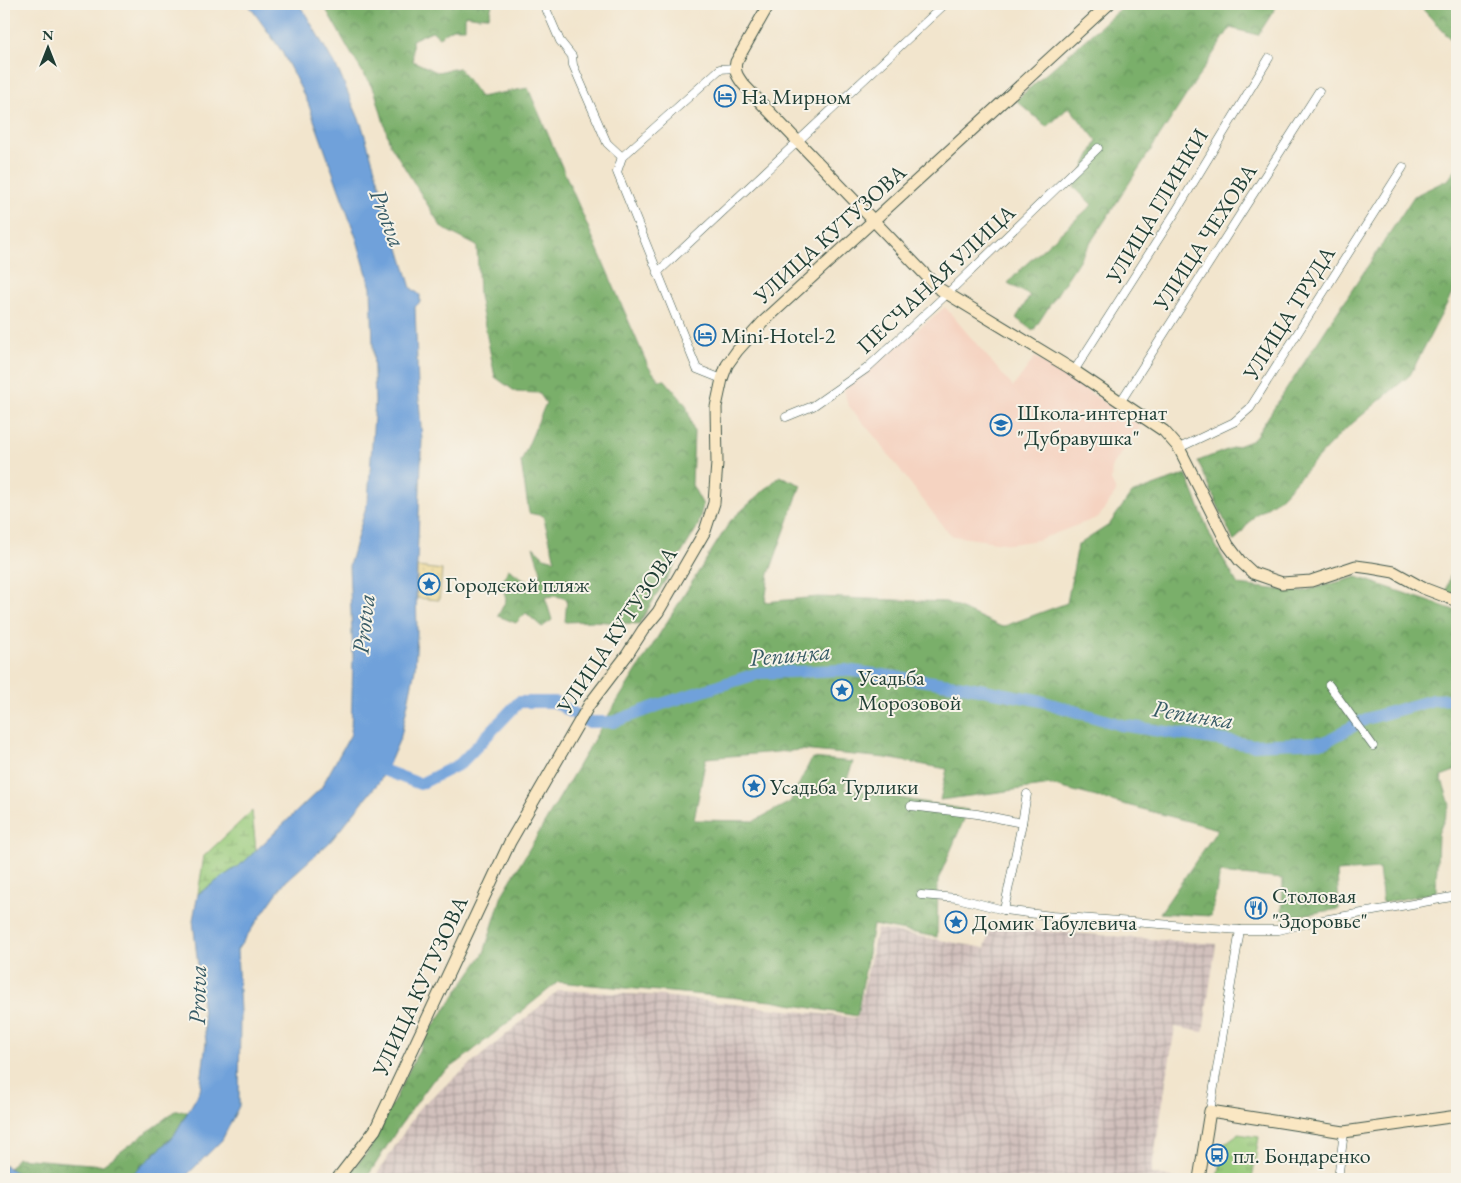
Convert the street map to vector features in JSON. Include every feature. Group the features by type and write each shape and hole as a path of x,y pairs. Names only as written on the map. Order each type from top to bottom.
{"main road":[{"path":"769,4 739,55 735,68 737,76 743,84 938,288 1074,371 1164,431 1179,448 1228,545 1240,562 1253,573 1282,583 1311,581 1356,566 1394,572 1423,588 1457,601"},
{"name":"УЛИЦА КУТУЗОВА","path":"337,1179 375,1130 510,842 574,730 643,630 658,612 705,531 714,503 717,463 716,407 727,365 763,322 1109,4"},
{"path":"1199,1179 1210,1111 1344,1132 1457,1116"}],"street":[{"path":"544,4 560,41 572,56 573,65 601,132 607,143 622,157"},
{"path":"659,271 945,4"},
{"name":"УЛИЦА ГЛИНКИ","path":"1074,371 1175,213 1269,58"},
{"path":"722,379 697,369 659,271 617,172 622,157 720,69 735,68"},
{"name":"УЛИЦА ЧЕХОВА","path":"1121,401 1319,91"},
{"name":"ПЕСЧАНАЯ УЛИЦА","path":"786,417 813,406 866,369 948,293 1098,148"},
{"name":"УЛИЦА ТРУДА","path":"1179,448 1234,422 1250,408 1403,167"},
{"path":"1329,684 1373,746"},
{"path":"1004,910 1026,794"},
{"path":"911,806 977,814 1022,823"},
{"path":"921,895 957,898 1004,910 1052,916 1240,930 1279,930 1312,922 1457,896"},
{"path":"1210,1111 1240,930"},
{"path":"1338,1179 1344,1132"}],"shaded area":[{"name":"Школа-интернат \"Дубравушка\"","path":"945,307 1013,387 1035,357 1141,426 1112,466 1111,480 1116,492 1099,517 1038,540 1011,544 953,536 945,529 876,438 848,405 844,390"},
{"path":"991,927 1216,944 1203,1032 1175,1027 1151,1174 1177,1179 374,1179 420,1107 559,990 662,996 857,1018 877,929 985,948"}],"green space":[{"path":"323,4 492,4 489,16 465,15 465,28 453,28 439,37 432,31 412,40 413,61 437,72 459,68 480,97 528,88 648,366 659,380 665,380 686,405 694,432 692,485 703,505 698,526 639,624 591,621 565,622 567,599 556,596 545,597 552,620 542,627 526,613 516,623 498,616 506,600 502,584 508,569 538,588 541,572 533,547 544,557 555,560 543,516 529,513 521,462 546,403 539,393 516,392 495,377 479,296 477,246 442,228 390,144 375,92"},
{"path":"1126,4 1278,4 1258,35 1230,28 1033,331 1016,318 1030,296 1008,283 1024,266 1092,205 1074,187 1097,141 1069,107 1047,127 1016,100"},
{"path":"1418,4 1457,4 1457,45 1456,45"},
{"path":"1457,167 1457,284 1410,375 1342,432 1279,499 1255,515 1234,542 1198,461 1253,440 1414,196 1449,179"},
{"path":"1186,474 1211,537 1238,585 1300,592 1357,577 1457,611 1457,770 1441,776 1450,805 1438,834 1436,892 1383,903 1379,869 1337,872 1339,909 1282,918 1283,879 1220,873 1211,916 1160,913 1218,829 1051,785 940,800 947,769 886,758 801,750 706,758 694,820 754,821 790,802 812,758 853,762 844,788 968,810 938,880 937,937 873,925 857,1016 772,1001 558,982 460,1061 433,1080 399,1127 366,1179 345,1179 370,1149 425,1038 484,953 502,895 603,724 731,520 780,476 801,485 769,574 765,602 818,597 946,602 1002,627 1067,603 1078,545 1109,525 1131,494"},
{"path":"1451,572 1457,575 1457,595 1446,592"},
{"path":"252,811 256,850 244,862 198,894 204,856"},
{"path":"175,1111 188,1111 173,1137 135,1172 117,1179 27,1179 9,1168 17,1158 103,1165"},
{"path":"1238,1134 1259,1137 1252,1179 1218,1179 1224,1144"}],"sand":[{"name":"Городской пляж","path":"417,567 442,570 439,600 417,598"}],"water":[{"name":"Protva","path":"248,4 298,4 305,13 339,72 362,126 411,288 420,295 420,302 415,307 422,440 416,586 417,634 415,669 401,736 379,782 330,842 284,883 237,950 240,1012 239,1106 222,1140 183,1179 117,1179 135,1172 173,1137 200,1091 206,1042 193,920 198,894 244,862 321,788 351,734 353,657 349,566 368,500 375,402 371,288 357,240 308,103 281,50"},
{"path":"4,1165 27,1179 4,1179"}],"waterway":[{"name":"Репинка","path":"370,765 420,784 460,764 519,702 555,702 588,722 613,722 759,673 845,670 963,686 1037,700 1121,725 1252,745 1325,742 1366,719 1433,700 1457,699"}],"place":[{"name":"На Мирном","path":"725,96"},
{"name":"Mini-Hotel-2","path":"705,335"},
{"name":"Школа-интернат \"Дубравушка\"","path":"1001,425"},
{"name":"Городской пляж","path":"429,584"},
{"name":"Усадьба Морозовой","path":"842,690"},
{"name":"Усадьба Турлики","path":"754,786"},
{"name":"Столовая \"Здоровье\"","path":"1256,908"},
{"name":"Домик Табулевича","path":"956,922"},
{"name":"пл. Бондаренко","path":"1217,1155"}]}
